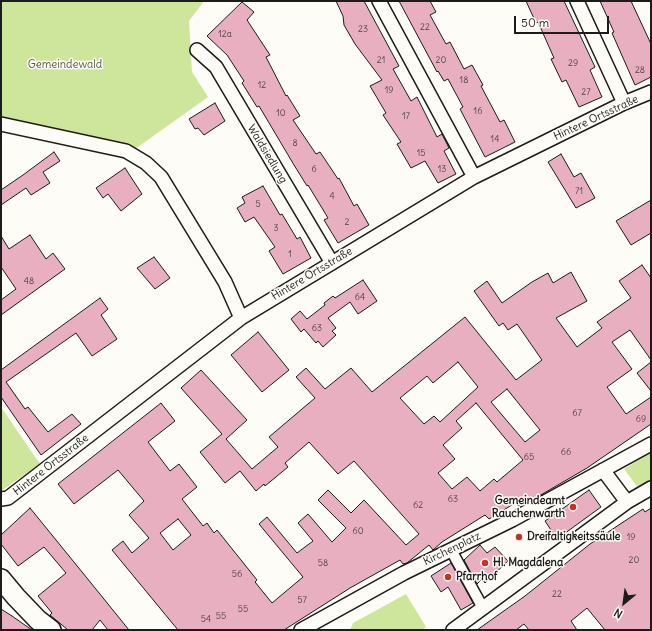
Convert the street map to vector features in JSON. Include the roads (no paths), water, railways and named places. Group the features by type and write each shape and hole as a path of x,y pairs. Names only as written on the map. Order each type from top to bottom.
{"main road":[{"path":"1,579 38,620 51,630"}],"street":[{"path":"379,1 474,177"},
{"path":"577,1 624,103"},
{"name":"Waldsiedlung","path":"197,50 216,67 332,263"},
{"name":"Hintere Ortsstraße","path":"1,499 8,498 241,318 474,177 624,103 651,92"},
{"path":"1,124 126,151 146,163 162,177 170,190 226,282 241,318"},
{"name":"Kirchenplatz","path":"302,630 404,573 512,520 651,444"},
{"path":"603,470 627,502"},
{"path":"453,630 627,502 651,488"},
{"path":"451,550 483,608"}],"place":[{"name":"Gemeindeamt Rauchenwarth","path":"573,507"},
{"name":"Dreifaltigkeitssäule","path":"519,537"},
{"name":"Hl. Magdalena","path":"485,563"},
{"name":"Pfarrhof","path":"448,577"}],"park label":[{"name":"Gemeindewald","path":"65,65"}]}
